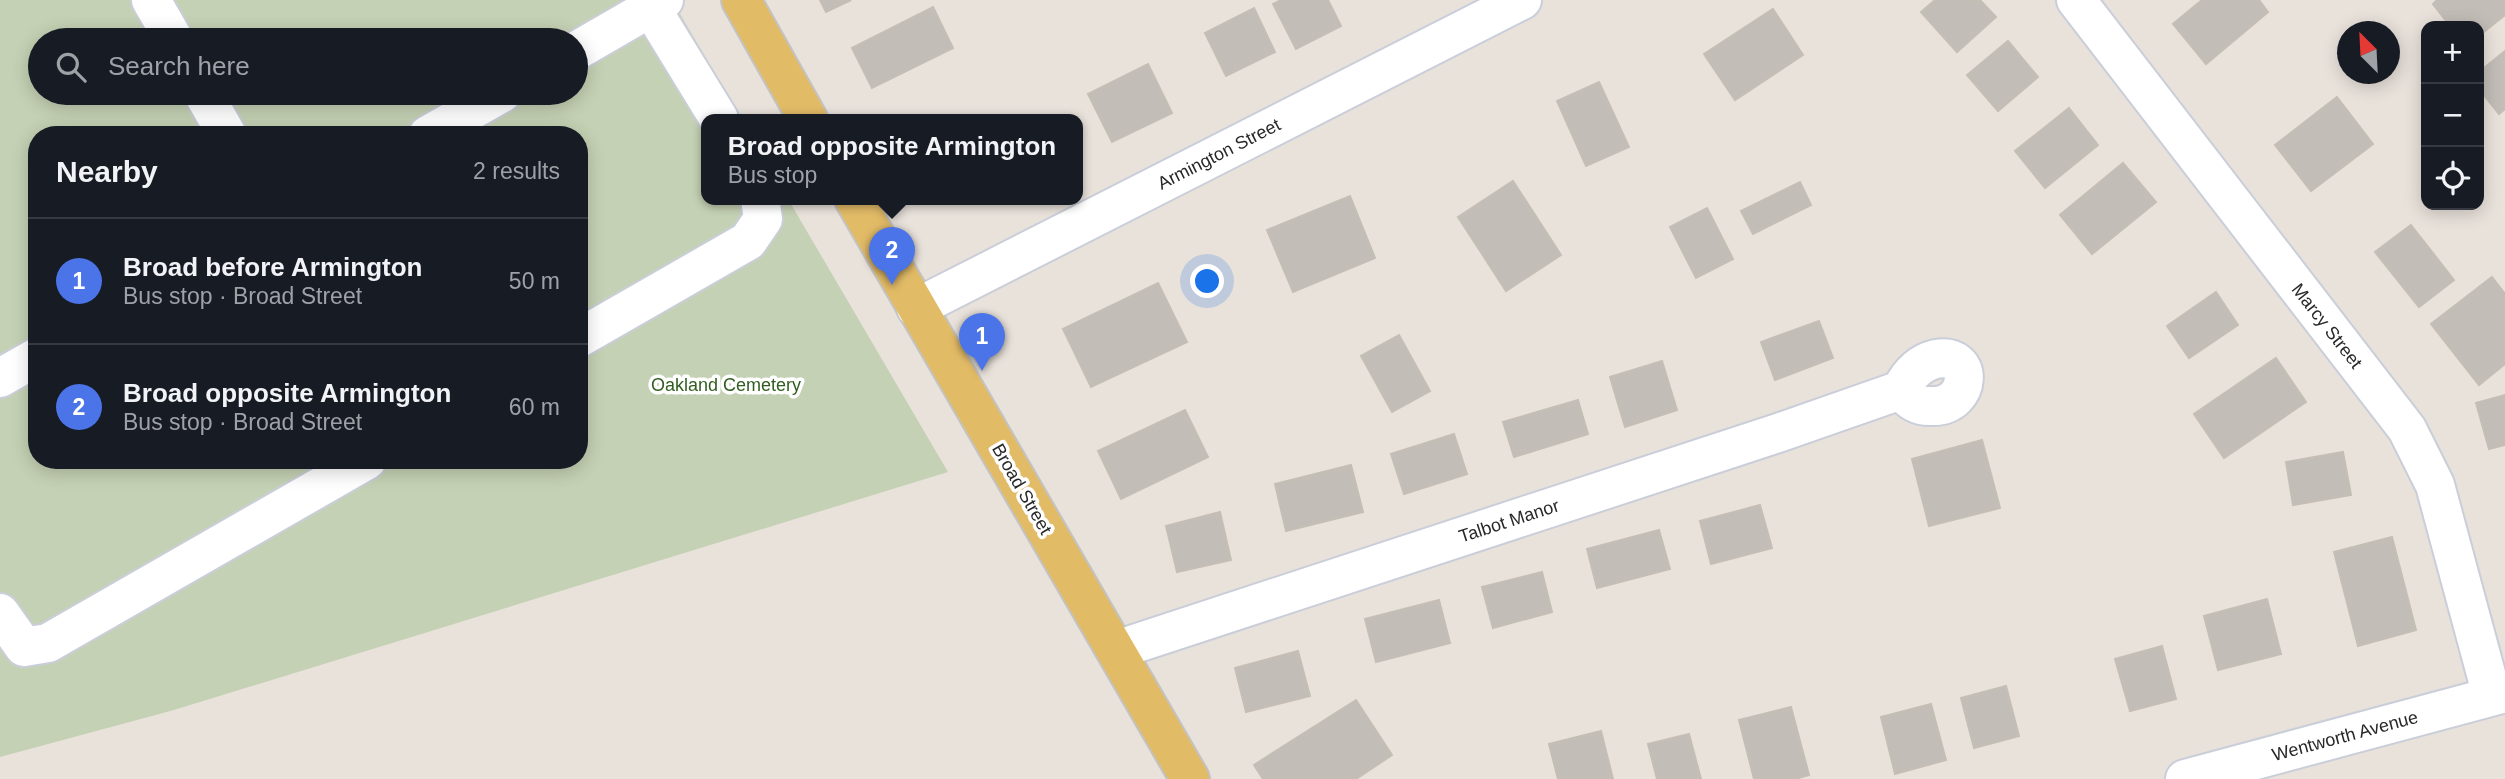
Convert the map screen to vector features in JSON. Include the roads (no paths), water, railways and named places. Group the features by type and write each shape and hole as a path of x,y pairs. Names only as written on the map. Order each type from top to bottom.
{"main road":[{"path":"741,0 805,114"},
{"name":"Broad Street","path":"857,205 1190,779"}],"street":[{"path":"151,0 167,28"},
{"name":"Armington Street","path":"916,308 1522,0"},
{"name":"Marcy Street","path":"2076,0 2407,429 2435,485 2499,695"},
{"path":"588,44 657,4 716,114"},
{"path":"210,105 222,126"},
{"path":"444,126 481,105"},
{"path":"588,333 748,241 762,219 761,205"},
{"path":"0,378 28,363"},
{"name":"Talbot Manor","path":"1116,650 1778,433 1901,390"},
{"path":"0,613 24,646 48,643 351,469"},
{"name":"Wentworth Avenue","path":"2185,779 2499,695"}],"place":[{"name":"Broad opposite Armington","path":"892,285"},
{"name":"Broad before Armington","path":"982,371"}],"park label":[{"name":"Oakland Cemetery","path":"726,385"}]}
